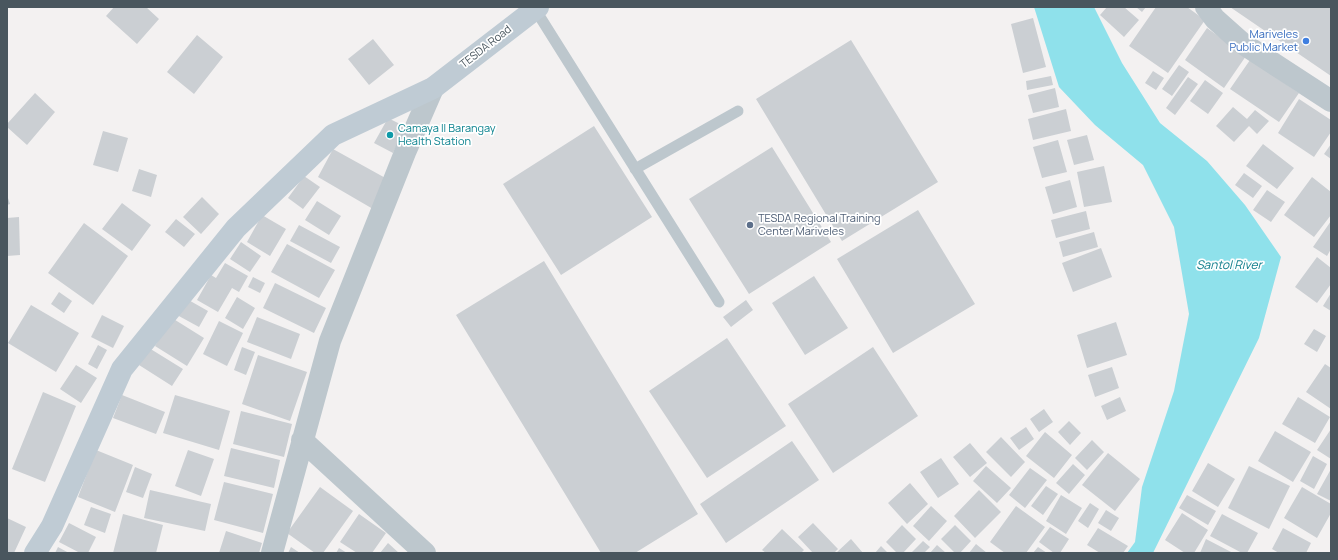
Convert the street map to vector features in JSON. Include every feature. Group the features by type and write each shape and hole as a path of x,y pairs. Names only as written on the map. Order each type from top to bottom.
{"street":[{"path":"1206,7 1215,19 1242,43 1331,101"},
{"name":"TESDA Road","path":"36,553 52,526 122,369 236,228 334,134 433,88 537,8"},
{"path":"272,553 330,342 406,150 433,88"},
{"path":"302,440 425,553"}],"lane":[{"path":"537,8 719,302"},
{"path":"636,169 738,111"}],"water":[{"name":"Santol River","path":"1034,7 1094,7 1122,63 1160,123 1207,161 1245,205 1281,257 1259,338 1153,553 1127,553 1135,542 1142,487 1174,391 1189,314 1174,227 1143,165 1095,125 1059,87"}],"building":[{"path":"114,7 146,7 159,19 137,44 106,16"},
{"path":"1107,7 1124,7 1139,20 1124,37 1100,15"},
{"path":"1136,7 1146,7 1142,12"},
{"path":"1156,7 1187,7 1205,20 1168,73 1129,46"},
{"name":"Mariveles Public Market","path":"1230,7 1331,7 1331,76"},
{"path":"1033,18 1046,67 1023,73 1011,24"},
{"path":"1207,28 1246,56 1224,88 1185,60"},
{"path":"197,35 223,57 194,94 167,72"},
{"path":"373,39 394,65 369,85 348,59"},
{"path":"851,40 938,182 842,241 756,99"},
{"path":"1250,60 1299,93 1279,122 1230,89"},
{"path":"1179,65 1189,72 1172,96 1162,89"},
{"path":"1153,71 1164,78 1156,90 1145,83"},
{"path":"1051,76 1053,85 1027,90 1026,81"},
{"path":"1188,77 1198,84 1175,115 1166,108"},
{"path":"1205,80 1223,93 1208,114 1190,101"},
{"path":"1055,88 1059,107 1033,113 1028,95"},
{"path":"35,93 55,112 27,145 7,127 7,124"},
{"path":"1299,99 1331,120 1331,132 1314,157 1278,133"},
{"path":"1233,107 1247,119 1255,110 1269,121 1257,134 1249,126 1234,142 1216,126"},
{"path":"1066,109 1071,131 1033,140 1028,119"},
{"name":"Camaya II Barangay Health Station","path":"388,118 406,127 393,153 374,143"},
{"path":"594,126 652,217 561,275 503,184"},
{"path":"103,131 128,138 118,172 93,165"},
{"path":"1087,135 1094,160 1074,165 1067,140"},
{"path":"1058,140 1067,172 1042,178 1033,147"},
{"path":"1263,144 1294,168 1277,189 1246,166"},
{"path":"1331,144 1331,159 1324,154"},
{"path":"772,147 831,242 749,294 689,199"},
{"path":"333,149 389,180 373,209 318,177"},
{"path":"1104,166 1112,202 1084,207 1077,172"},
{"path":"139,169 157,175 151,197 132,191"},
{"path":"1244,173 1262,186 1253,198 1235,185"},
{"path":"304,176 320,187 303,209 288,198"},
{"path":"1312,177 1331,192 1331,215 1314,237 1284,215"},
{"path":"1070,180 1077,207 1053,214 1045,187"},
{"path":"1267,190 1285,202 1271,222 1253,210"},
{"path":"7,195 10,204 7,205"},
{"path":"202,197 219,214 201,234 183,217"},
{"path":"317,201 341,216 329,235 305,220"},
{"path":"122,203 151,225 132,251 102,229"},
{"path":"918,210 975,304 893,353 837,259"},
{"path":"1086,211 1090,229 1056,238 1051,220"},
{"path":"262,215 286,229 270,256 247,242"},
{"path":"19,217 20,255 7,256 7,218"},
{"path":"176,219 195,234 184,247 165,232"},
{"path":"1331,221 1331,249 1327,256 1313,247"},
{"path":"84,223 128,256 93,305 48,273"},
{"path":"299,225 340,247 331,263 290,241"},
{"path":"1094,232 1098,247 1063,257 1059,242"},
{"path":"241,242 261,256 250,272 230,259"},
{"path":"287,244 335,270 319,298 271,272"},
{"path":"1101,248 1112,277 1073,292 1062,263"},
{"path":"1317,257 1331,268 1331,284 1317,303 1295,287"},
{"path":"544,261 698,514 635,553 601,553 456,315"},
{"path":"225,263 248,276 239,292 232,288 218,312 197,300 211,275 216,278"},
{"path":"814,276 848,328 805,355 772,303"},
{"path":"253,277 265,283 260,293 248,287"},
{"path":"275,283 326,308 314,333 263,308"},
{"path":"59,292 72,301 64,313 51,304"},
{"path":"1331,293 1331,311 1323,306"},
{"path":"237,297 255,308 243,329 225,318"},
{"path":"185,298 208,311 199,327 177,315"},
{"path":"746,300 753,310 731,327 723,317"},
{"path":"31,305 79,333 56,372 8,343"},
{"path":"102,315 124,326 113,348 91,337"},
{"path":"257,317 300,334 291,359 247,342"},
{"path":"172,318 204,338 187,366 155,346"},
{"path":"219,321 243,333 227,366 203,354"},
{"path":"1116,322 1127,355 1087,368 1077,335"},
{"path":"1314,329 1326,336 1317,352 1304,344"},
{"path":"727,338 786,426 707,478 649,391"},
{"path":"98,345 107,350 97,369 88,364"},
{"path":"242,347 255,352 246,375 234,370"},
{"path":"873,347 918,416 833,473 788,404"},
{"path":"149,348 183,369 172,386 139,365"},
{"path":"258,355 307,372 290,421 242,404"},
{"path":"1325,364 1331,368 1331,409 1306,392"},
{"path":"76,365 97,378 81,403 60,389"},
{"path":"1112,367 1119,388 1095,397 1088,375"},
{"path":"43,392 76,406 45,482 12,469"},
{"path":"122,395 165,412 156,434 113,418"},
{"path":"175,395 230,411 219,450 163,433"},
{"path":"1120,397 1126,411 1107,420 1101,406"},
{"path":"1298,397 1330,417 1315,443 1282,424"},
{"path":"1044,409 1053,422 1039,432 1030,419"},
{"path":"241,411 292,424 284,457 233,444"},
{"path":"1069,421 1081,433 1070,445 1058,432"},
{"path":"1026,427 1034,439 1019,450 1010,438"},
{"path":"1331,429 1331,459 1317,450"},
{"path":"1275,431 1311,452 1293,482 1258,461"},
{"path":"1045,432 1072,455 1054,478 1026,456"},
{"path":"1001,437 1025,462 1011,477 986,452"},
{"path":"1092,440 1104,452 1087,470 1075,458"},
{"path":"792,441 819,480 726,543 700,504"},
{"path":"970,443 987,463 970,477 953,457"},
{"path":"231,448 280,460 274,488 224,476"},
{"path":"96,450 133,465 115,512 78,497"},
{"path":"188,450 214,459 201,496 175,486"},
{"path":"1108,453 1140,479 1115,511 1082,485"},
{"path":"1313,456 1327,464 1314,489 1300,481"},
{"path":"941,458 959,484 938,498 920,472"},
{"path":"1208,463 1235,479 1218,507 1192,491"},
{"path":"1073,464 1085,475 1069,494 1056,483"},
{"path":"986,466 1011,488 997,503 973,481"},
{"path":"1249,466 1290,486 1269,529 1228,508"},
{"path":"135,467 152,474 143,498 126,492"},
{"path":"1030,468 1047,480 1025,508 1009,495"},
{"path":"1331,469 1331,501 1317,494"},
{"path":"224,482 273,494 263,533 214,520"},
{"path":"910,483 928,504 907,524 888,503"},
{"path":"1046,486 1058,494 1043,515 1031,506"},
{"path":"320,487 353,511 323,553 315,553 287,533"},
{"path":"1302,487 1331,504 1331,513 1317,538 1284,518"},
{"path":"150,490 211,504 205,531 144,518"},
{"path":"979,490 1001,512 975,538 954,516"},
{"path":"1061,495 1082,508 1066,534 1046,521"},
{"path":"1187,495 1216,511 1208,525 1179,508"},
{"path":"1090,503 1099,509 1088,528 1078,521"},
{"path":"931,506 947,521 929,541 913,526"},
{"path":"1016,506 1045,527 1026,553 1005,553 990,542"},
{"path":"91,507 111,514 105,533 84,525"},
{"path":"1106,510 1119,518 1111,531 1098,523"},
{"path":"1182,513 1208,530 1194,553 1185,553 1165,540"},
{"path":"123,514 163,525 156,553 113,553"},
{"path":"359,514 386,533 372,553 357,553 340,542"},
{"path":"1222,514 1258,533 1247,553 1242,553 1210,536"},
{"path":"7,518 26,527 14,553 7,553"},
{"path":"69,523 96,537 88,553 80,553 59,542"},
{"path":"813,523 838,549 834,553 813,553 798,537"},
{"path":"902,525 916,539 903,553 897,553 886,542"},
{"path":"955,525 971,541 960,553 955,553 941,539"},
{"path":"1050,527 1069,539 1060,553 1054,553 1039,542"},
{"path":"1098,528 1128,546 1123,553 1100,553 1087,545"},
{"path":"1283,528 1311,543 1306,553 1279,553 1272,549"},
{"path":"782,529 804,550 801,553 766,553 762,550"},
{"path":"226,531 262,543 259,553 219,553"},
{"path":"851,539 863,553 836,553"},
{"path":"1206,539 1233,553 1200,553"},
{"path":"923,541 930,547 924,553 911,553"},
{"path":"388,543 399,553 380,553"},
{"path":"976,544 987,553 969,553"},
{"path":"937,545 946,553 930,553"},
{"path":"881,546 888,553 875,553"},
{"path":"58,547 69,553 55,553"},
{"path":"291,547 300,553 288,553"},
{"path":"1038,547 1047,553 1033,553"},
{"path":"339,548 347,553 336,553"}],"place":[{"name":"Mariveles Public Market","path":"1306,41"},
{"name":"Camaya II Barangay Health Station","path":"390,135"},
{"name":"TESDA Regional Training Center Mariveles","path":"750,225"}]}
